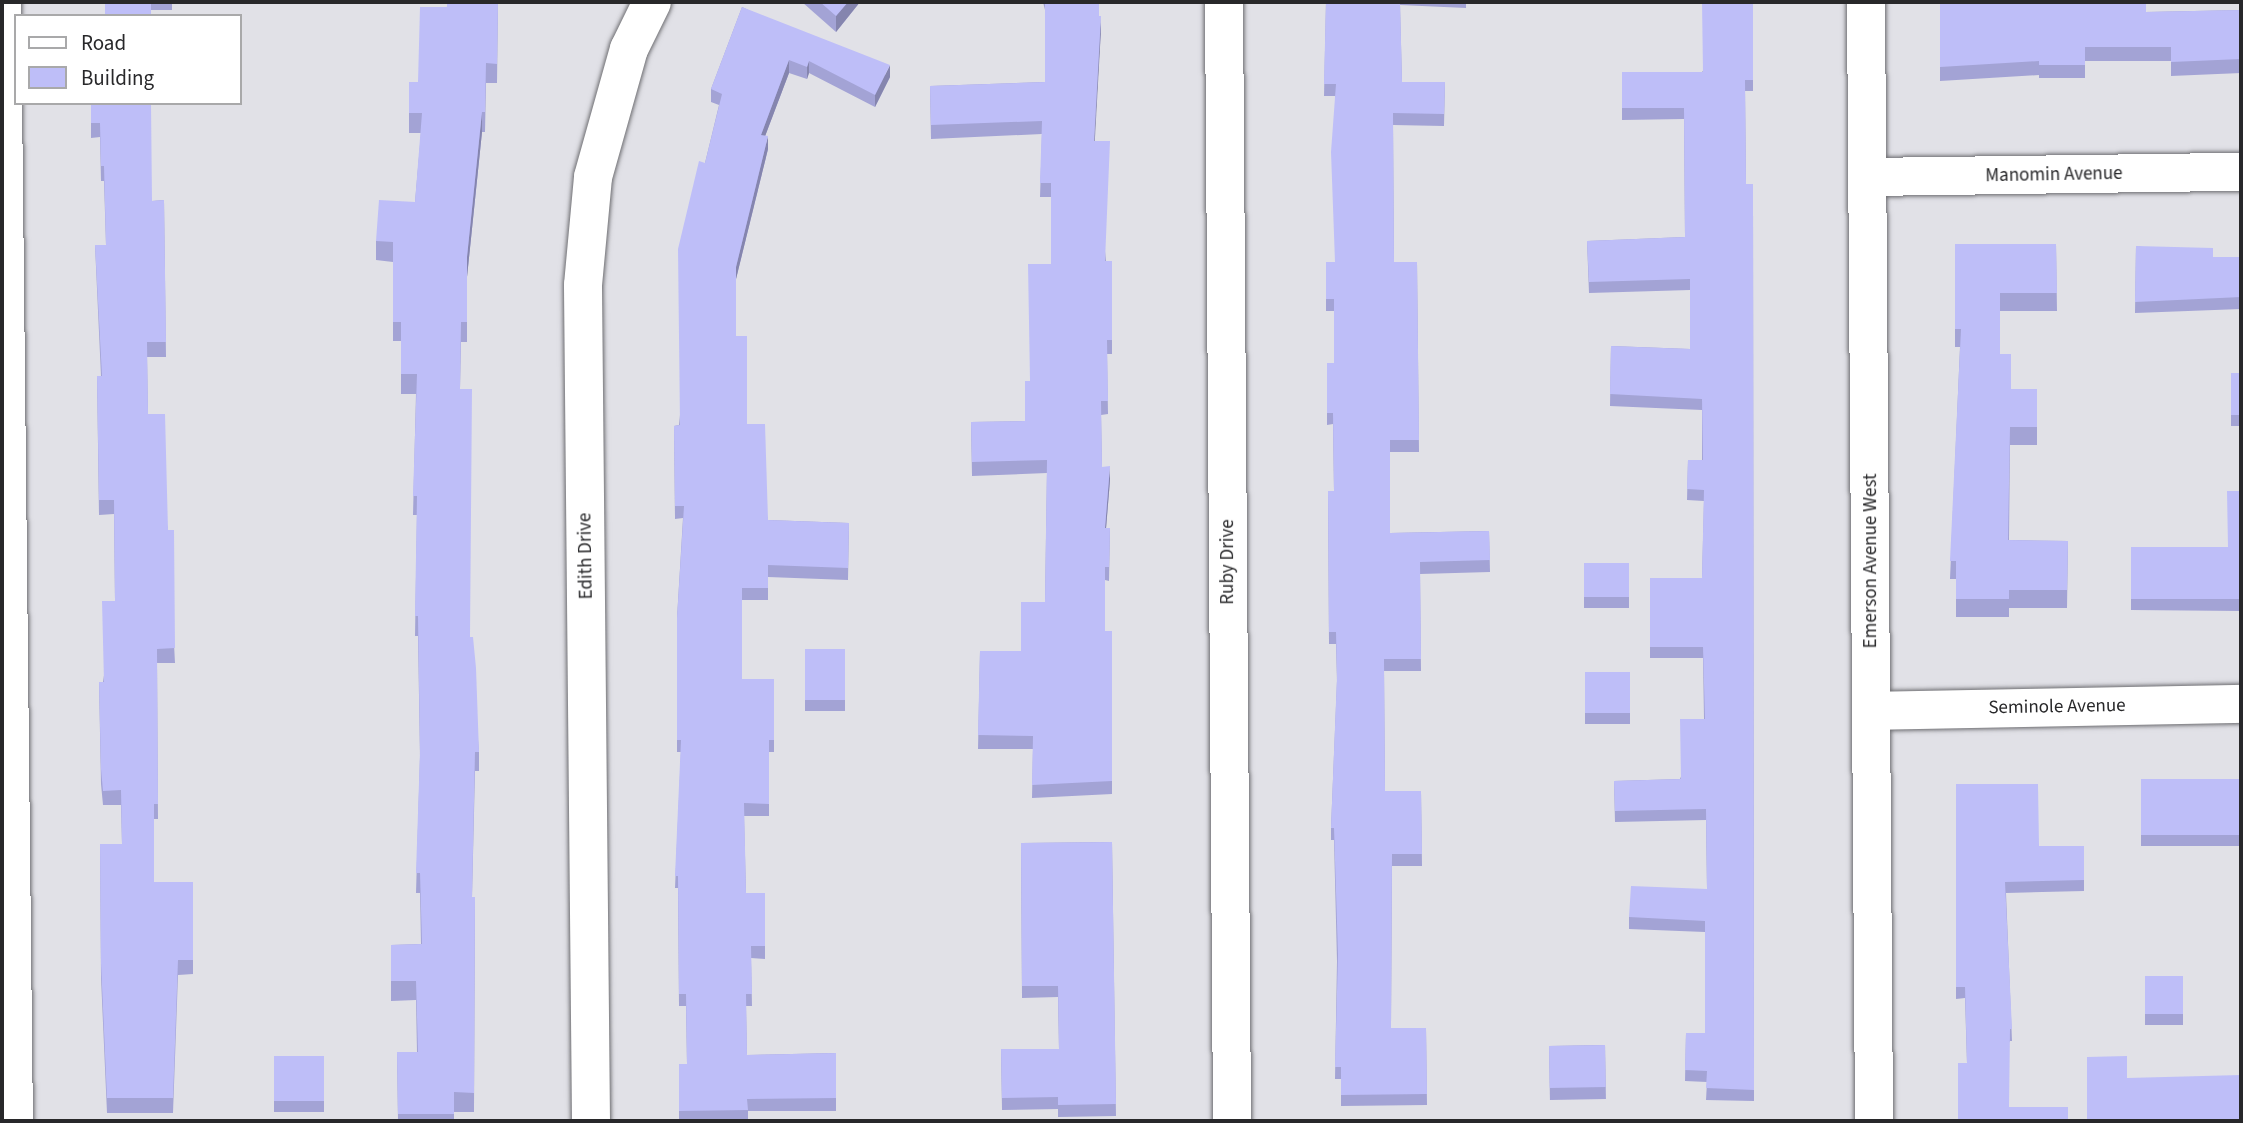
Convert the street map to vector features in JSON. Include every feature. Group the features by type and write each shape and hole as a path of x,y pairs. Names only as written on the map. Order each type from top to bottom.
{"street":[{"path":"2,2 14,1121"},
{"name":"Edith Drive","path":"591,1121 583,285 593,177 629,49 652,2"},
{"name":"Ruby Drive","path":"1224,2 1232,1121"},
{"name":"Emerson Avenue West","path":"1866,2 1874,1121"},
{"name":"Manomin Avenue","path":"1868,177 2241,172"},
{"name":"Seminole Avenue","path":"1872,711 2241,704"}],"building":[{"path":"105,2 151,2 151,14 105,14"},
{"path":"447,2 498,2 497,64 486,63 485,112 482,112 467,257 467,322 461,322 460,389 472,389 470,637 473,637 476,668 479,752 475,752 472,897 475,897 474,1093 454,1092 454,1114 398,1114 397,1052 418,1052 416,981 391,981 391,945 422,944 420,873 416,873 420,752 418,616 415,616 417,496 413,496 417,374 401,374 401,322 393,322 393,242 376,241 379,200 415,202 422,113 409,113 409,82 418,82 420,7 447,7"},
{"path":"820,2 848,2 836,16"},
{"path":"1045,2 1099,2 1101,16 1094,141 1110,141 1105,261 1112,261 1112,340 1107,340 1108,401 1101,401 1102,467 1110,466 1105,528 1110,528 1109,567 1105,567 1105,631 1112,631 1112,781 1032,785 1033,736 978,735 980,651 1021,651 1021,602 1045,602 1047,460 972,462 971,422 1025,421 1025,381 1030,381 1028,264 1051,264 1051,183 1040,183 1042,121 931,125 930,86 1045,82"},
{"path":"1326,2 1400,2 1402,82 1445,82 1444,114 1393,113 1394,262 1417,262 1419,440 1390,440 1390,533 1489,531 1490,560 1420,562 1421,659 1384,659 1385,791 1421,791 1422,854 1392,854 1391,1028 1426,1028 1427,1094 1341,1095 1341,1067 1335,1067 1338,955 1334,828 1331,828 1337,677 1336,632 1329,632 1328,491 1334,491 1333,413 1327,413 1327,363 1334,363 1334,299 1326,299 1326,262 1335,262 1331,152 1336,84 1324,84"},
{"path":"1702,2 1753,2 1753,80 1745,80 1746,184 1753,184 1754,1090 1706,1088 1707,1071 1685,1070 1686,1033 1705,1033 1705,921 1629,917 1631,886 1707,889 1706,809 1615,811 1614,781 1681,779 1680,719 1705,719 1703,647 1650,647 1650,578 1702,578 1704,490 1687,489 1688,460 1703,460 1702,399 1610,394 1611,346 1690,349 1690,279 1589,282 1587,241 1685,237 1684,108 1622,108 1622,72 1703,72"},
{"path":"1940,2 2146,2 2146,12 2241,10 2241,59 2171,62 2171,47 2085,47 2085,65 2039,65 2039,61 1940,67"},
{"path":"742,7 890,65 875,95 809,61 807,67 789,60 761,135 768,136 736,267 736,336 747,336 747,424 765,424 768,520 849,523 848,568 768,565 768,588 742,588 742,679 774,679 774,740 769,740 769,804 744,803 746,893 765,893 765,946 751,946 752,994 746,994 747,1055 836,1053 836,1098 747,1099 748,1110 679,1111 679,1064 687,1064 686,994 679,994 678,876 675,876 681,740 677,740 677,618 684,506 675,506 674,426 680,425 678,249 699,161 705,163 722,94 711,89"},
{"path":"91,105 151,105 152,201 164,200 166,342 147,342 148,414 165,414 168,530 174,530 175,648 157,649 158,804 154,804 154,882 193,882 193,960 178,960 173,1098 107,1098 101,963 100,844 122,844 121,790 103,791 101,769 99,682 104,682 102,601 115,601 114,500 99,500 97,376 102,376 95,245 106,245 100,123 91,123"},
{"path":"1955,244 2056,244 2057,293 2000,293 2000,354 2011,354 2011,389 2037,389 2037,427 2010,427 2008,540 2068,541 2067,590 2009,590 2009,599 1956,599 1956,561 1950,561 1961,329 1955,329"},
{"path":"2136,246 2213,248 2213,257 2241,257 2241,297 2135,302"},
{"path":"2231,373 2241,373 2241,415 2231,415"},
{"path":"2227,491 2241,491 2241,599 2131,599 2131,547 2228,547"},
{"path":"1584,563 1629,563 1629,597 1584,597"},
{"path":"805,649 845,649 845,700 805,700"},
{"path":"1585,672 1630,672 1630,713 1585,713"},
{"path":"2141,779 2241,779 2241,835 2141,835"},
{"path":"1956,784 2038,784 2039,846 2084,846 2084,880 2005,882 2012,1029 2009,1107 2068,1107 2068,1121 1958,1121 1958,1063 1967,1063 1965,987 1956,987"},
{"path":"1112,842 1116,1104 1058,1105 1058,1097 1002,1098 1001,1049 1059,1049 1058,986 1022,986 1021,843"},
{"path":"2145,976 2183,976 2183,1014 2145,1014"},
{"path":"1605,1045 1606,1087 1550,1088 1549,1046"},
{"path":"274,1056 324,1056 324,1101 274,1101"},
{"path":"2127,1056 2127,1078 2241,1075 2241,1121 2087,1121 2087,1057"}]}
